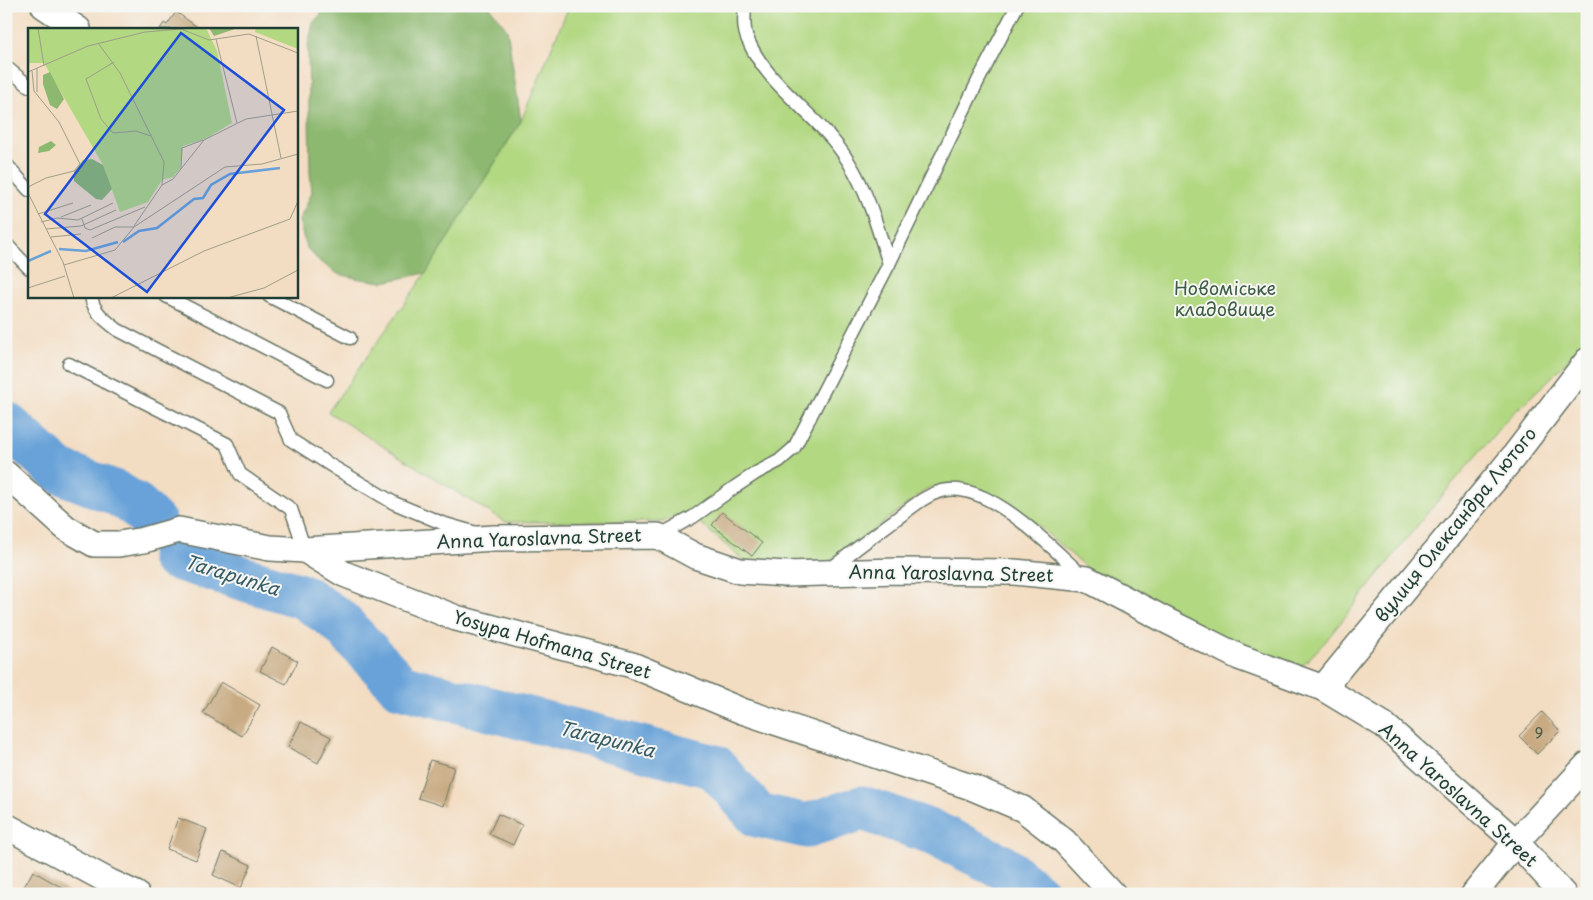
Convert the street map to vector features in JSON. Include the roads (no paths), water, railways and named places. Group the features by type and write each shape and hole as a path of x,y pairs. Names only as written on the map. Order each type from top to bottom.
{"street":[{"path":"44,6 77,28"},
{"name":"вулиця Олександра Лютого","path":"1323,688 1514,456 1587,361"},
{"name":"Yosypa Hofmana Street","path":"6,474 66,528 94,544 119,544 144,540 178,530 270,548 305,550 344,574 456,618 632,665 742,711 980,791 1023,809 1064,841 1113,894"},
{"name":"Anna Yaroslavna Street","path":"305,550 494,538 658,536 695,556 740,571 785,574 826,572 1014,572 1087,579 1239,657 1323,688 1384,725 1516,842 1564,894"},
{"path":"1474,894 1516,842 1587,764"},
{"path":"6,826 136,894"}],"lane":[{"path":"744,6 743,20 747,39 756,56 775,80 831,137 848,160 863,189 889,264"},
{"path":"658,536 693,517 735,486 779,461 794,448 889,264 978,81 1017,6"},
{"path":"6,66 28,85"},
{"path":"6,164 28,189"},
{"path":"6,244 28,267"},
{"path":"92,298 95,308 101,316 118,330 279,413 291,440 335,468 402,506 442,523 494,538"},
{"path":"170,298 328,380"},
{"path":"273,298 350,338"},
{"path":"69,364 227,444 240,474 291,509 305,550"},
{"path":"826,572 913,506 934,494 954,490 973,492 1005,509 1087,579"}],"waterway":[{"name":"Tarapunka","path":"6,424 59,471 116,493 137,506 155,524"},
{"name":"Tarapunka","path":"173,557 304,597 338,620 400,686 715,767 757,815 807,826 862,808 932,832 1003,867 1037,894"}],"park label":[{"name":"Новоміське кладовище","path":"1225,299"}]}
